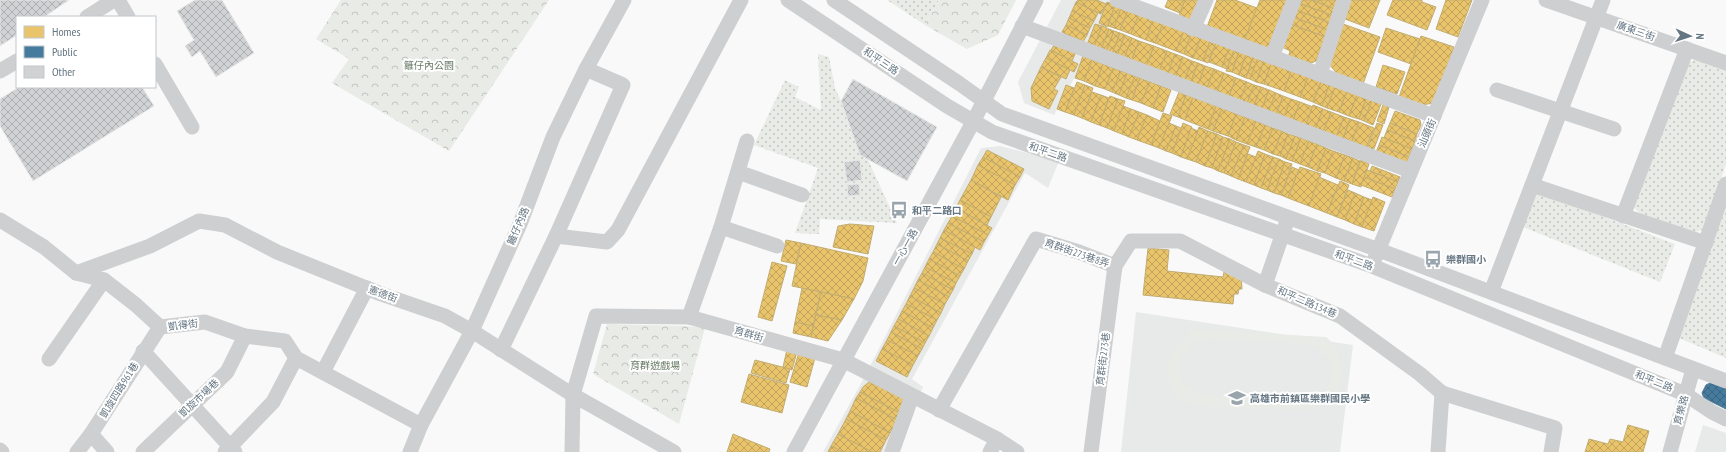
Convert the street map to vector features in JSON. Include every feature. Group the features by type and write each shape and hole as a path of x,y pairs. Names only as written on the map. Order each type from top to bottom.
{"street":[{"path":"89,16 114,0"},
{"path":"118,0 127,16"},
{"name":"籬仔內路","path":"410,452 421,425 472,331 520,224 554,137 586,69 624,0"},
{"path":"556,236 607,242 618,230 741,0"},
{"name":"和平三路","path":"788,0 973,122"},
{"path":"834,0 984,101"},
{"name":"一心一路","path":"794,452 973,122 1036,0"},
{"path":"1117,0 1434,116"},
{"path":"1193,29 1206,0"},
{"path":"1272,57 1294,0"},
{"path":"1320,74 1344,0"},
{"name":"汕頭街","path":"1372,266 1482,0"},
{"name":"廣東三街","path":"1546,0 1726,62"},
{"path":"1491,292 1604,0"},
{"path":"1022,26 1411,171"},
{"path":"1623,216 1687,49"},
{"path":"0,72 16,62"},
{"path":"156,66 192,127"},
{"path":"501,350 556,236 623,85 586,69"},
{"path":"1496,90 1614,129"},
{"name":"和平二路","path":"984,101 1002,114 1379,250 1726,381"},
{"name":"和平二路","path":"973,122 992,132 1372,266 1685,394 1712,412 1726,418"},
{"path":"690,317 721,227 747,141"},
{"path":"738,172 802,195"},
{"path":"1665,358 1726,184"},
{"path":"1532,185 1706,244"},
{"name":"和平二路134巷","path":"1288,217 1265,285 1340,316 1420,374 1442,393"},
{"name":"凱得街","path":"0,220 44,247 76,273 104,280 136,305 160,327 206,322 245,336 285,340 296,358"},
{"name":"憲德街","path":"76,273 150,246 199,221 225,225 277,252 367,288 444,316 472,331 573,395 674,452"},
{"path":"721,227 777,246"},
{"name":"育群街273巷8弄","path":"939,410 1036,239 1079,252 1115,266 1131,241 1180,241 1265,285"},
{"name":"育群街273巷","path":"1091,452 1115,266"},
{"path":"48,359 104,280"},
{"path":"323,372 367,288"},
{"name":"育群街","path":"572,452 573,395 596,316 690,317 843,360 939,410 994,446 1017,452"},
{"name":"凱旋四路961巷","path":"77,452 91,434 160,327"},
{"name":"凱旋市場巷","path":"143,452 227,372 245,336"},
{"path":"144,351 230,450 273,402 296,358 421,425"},
{"name":"育樂路","path":"1670,452 1693,369"},
{"path":"1438,452 1442,393 1555,428 1552,452"},
{"path":"892,452 912,396"},
{"path":"91,434 107,452"}],"shaded area":[{"path":"1061,0 1117,0 1054,115 1024,103 1018,82"},
{"path":"1000,146 1059,161 1048,188 1025,173 912,379 923,387 897,452 823,452 864,378 981,148"},
{"name":"高雄市前鎮區樂群國民小學","path":"1136,312 1353,345 1340,452 1121,452"},
{"path":"1703,425 1726,433 1726,452 1695,452"}],"green space":[{"name":"籬仔內公園","path":"341,0 549,0 449,151 332,83 349,59 316,39"},
{"path":"887,0 939,0 925,25"},
{"path":"939,0 1016,0 998,35 967,49 925,25"},
{"path":"818,54 829,57 835,88 897,223 820,219 819,234 795,233 818,168 754,145 785,80 799,87 795,97 821,110"},
{"path":"1697,59 1726,69 1726,164 1703,230 1690,233 1640,214 1632,205 1687,63"},
{"path":"1536,191 1675,244 1660,282 1520,226"},
{"path":"1726,197 1726,358 1679,338"},
{"name":"育群遊戲場","path":"607,324 705,328 679,424 593,374"},
{"path":"1192,329 1326,337 1336,346 1343,372 1341,385 1331,400 1306,410 1211,407 1194,405 1180,400 1170,383 1167,372 1168,366 1180,343","holes":["1206,339 1312,344 1328,359 1331,369 1328,386 1321,395 1314,399 1305,400 1198,395 1188,389 1182,381 1180,364 1184,353 1191,344 1200,340"]}],"building: Homes":[{"path":"1078,0 1097,0 1106,4 1101,14 1076,2"},
{"path":"1168,0 1185,0 1180,13 1165,7"},
{"path":"1185,0 1202,0 1194,21 1179,16"},
{"path":"1217,0 1235,0 1257,8 1244,41 1207,27"},
{"path":"1260,0 1290,0 1271,51 1244,41"},
{"path":"1297,0 1312,0 1335,9 1333,16 1296,2"},
{"path":"1312,0 1339,0 1335,9"},
{"path":"1351,0 1380,0 1369,28 1345,19"},
{"path":"1393,0 1422,0 1422,2 1436,7 1427,30 1387,15"},
{"path":"1446,0 1472,0 1458,37 1436,29"},
{"path":"1076,2 1098,13 1094,21 1072,11"},
{"path":"1107,2 1115,5 1107,27 1099,23"},
{"path":"1296,2 1333,16 1330,23 1294,9"},
{"path":"1115,5 1121,8 1114,28 1108,26"},
{"path":"1121,8 1128,10 1120,30 1114,28"},
{"path":"1294,9 1330,23 1327,30 1291,16"},
{"path":"1128,10 1139,14 1131,34 1120,30"},
{"path":"1072,11 1094,21 1090,28 1069,18"},
{"path":"1139,14 1153,19 1146,40 1131,34"},
{"path":"1291,16 1327,30 1325,37 1288,23"},
{"path":"1069,18 1090,28 1087,35 1066,25"},
{"path":"1153,19 1163,23 1155,43 1146,40"},
{"path":"1163,23 1184,31 1176,51 1155,43"},
{"path":"1288,23 1325,37 1316,61 1306,65 1288,58 1290,51 1280,46"},
{"path":"1095,24 1102,26 1094,47 1087,45"},
{"path":"1343,24 1380,37 1363,84 1339,76 1329,64"},
{"path":"1066,25 1087,35 1083,42 1062,32"},
{"path":"1102,26 1109,29 1101,50 1094,47"},
{"path":"1386,28 1420,39 1411,64 1378,52"},
{"path":"1109,29 1114,31 1106,52 1101,50"},
{"path":"1114,31 1120,33 1112,54 1106,52"},
{"path":"1184,31 1191,34 1184,54 1176,51"},
{"path":"1120,33 1125,35 1117,56 1112,54"},
{"path":"1191,34 1201,37 1193,58 1184,54"},
{"path":"1125,35 1132,38 1124,59 1117,56"},
{"path":"1421,36 1454,47 1434,103 1421,105 1399,97"},
{"path":"1201,37 1210,41 1203,61 1193,58"},
{"path":"1132,38 1139,41 1131,62 1124,59"},
{"path":"1139,41 1154,46 1146,67 1131,62"},
{"path":"1210,41 1216,43 1208,63 1203,61"},
{"path":"1056,42 1076,52 1072,61 1051,50"},
{"path":"1216,43 1229,48 1222,67 1209,62"},
{"path":"1154,46 1167,51 1159,72 1146,67"},
{"path":"1229,48 1234,50 1227,69 1222,67"},
{"path":"1050,50 1078,64 1074,72 1046,58"},
{"path":"1234,50 1239,52 1232,72 1226,71"},
{"path":"1167,51 1175,54 1167,76 1159,72"},
{"path":"1239,52 1246,54 1239,75 1232,72"},
{"path":"1175,54 1183,57 1175,78 1167,76"},
{"path":"1246,54 1253,57 1246,78 1239,75"},
{"path":"1083,56 1092,60 1084,81 1075,78"},
{"path":"1183,57 1192,61 1184,82 1175,78"},
{"path":"1253,57 1258,58 1250,79 1246,78"},
{"path":"1046,58 1070,70 1066,79 1041,67"},
{"path":"1258,58 1264,61 1256,82 1250,79"},
{"path":"1092,60 1103,64 1095,86 1084,81"},
{"path":"1192,61 1198,63 1190,84 1184,82"},
{"path":"1264,61 1271,64 1264,84 1256,82"},
{"path":"1198,63 1205,66 1197,87 1190,84"},
{"path":"1103,64 1113,68 1105,89 1095,86"},
{"path":"1271,64 1291,71 1284,91 1264,84"},
{"path":"1383,65 1405,72 1397,94 1376,87"},
{"path":"1205,66 1214,69 1206,91 1197,87"},
{"path":"1041,67 1061,77 1054,89 1058,91 1049,109 1032,101 1031,88"},
{"path":"1113,68 1121,71 1112,92 1105,89"},
{"path":"1214,69 1224,73 1216,94 1206,91"},
{"path":"1121,71 1127,73 1119,95 1112,92"},
{"path":"1291,71 1308,77 1300,97 1284,91"},
{"path":"1127,73 1135,76 1126,98 1119,95"},
{"path":"1224,73 1236,78 1228,99 1216,94"},
{"path":"1135,76 1140,78 1132,100 1126,98"},
{"path":"1308,77 1321,82 1313,102 1300,97"},
{"path":"1140,78 1150,82 1141,103 1132,100"},
{"path":"1236,78 1247,82 1239,103 1228,99"},
{"path":"1077,82 1085,85 1074,115 1065,112"},
{"path":"1150,82 1161,86 1153,108 1141,103"},
{"path":"1247,82 1254,85 1246,106 1239,103"},
{"path":"1321,82 1329,85 1322,106 1313,102"},
{"path":"1066,85 1074,88 1065,112 1057,109"},
{"path":"1085,85 1093,88 1082,118 1074,115"},
{"path":"1254,85 1261,87 1253,108 1246,106"},
{"path":"1329,85 1335,87 1327,108 1322,106"},
{"path":"1161,86 1171,90 1163,112 1153,108"},
{"path":"1261,87 1269,90 1261,111 1253,108"},
{"path":"1335,87 1347,91 1339,112 1327,108"},
{"path":"1269,90 1276,93 1267,114 1261,111"},
{"path":"1347,91 1357,95 1349,116 1339,112"},
{"path":"1092,92 1101,95 1091,122 1082,118"},
{"path":"1179,92 1186,95 1178,117 1170,114"},
{"path":"1276,93 1283,96 1275,117 1267,114"},
{"path":"1101,95 1109,98 1099,125 1091,122"},
{"path":"1186,95 1193,97 1185,120 1178,117"},
{"path":"1357,95 1366,99 1359,119 1349,116"},
{"path":"1110,96 1118,99 1107,128 1099,125"},
{"path":"1283,96 1291,99 1283,120 1275,117"},
{"path":"1193,97 1216,106 1208,129 1185,120"},
{"path":"1118,99 1125,101 1114,131 1107,128"},
{"path":"1291,99 1300,102 1292,123 1283,120"},
{"path":"1366,99 1372,100 1364,121 1359,119"},
{"path":"1372,100 1381,104 1373,125 1364,121"},
{"path":"1300,102 1313,107 1305,128 1292,123"},
{"path":"1313,105 1323,109 1314,132 1305,128"},
{"path":"1383,105 1389,107 1384,124 1377,121"},
{"path":"1123,106 1131,109 1122,134 1114,131"},
{"path":"1216,106 1222,108 1213,131 1208,129"},
{"path":"1222,108 1236,114 1228,136 1213,131"},
{"path":"1131,109 1139,112 1129,137 1122,134"},
{"path":"1323,109 1331,112 1322,135 1314,132"},
{"path":"1395,111 1420,120 1421,125 1417,134 1390,123"},
{"path":"1139,112 1147,115 1137,140 1129,137"},
{"path":"1331,112 1344,117 1335,140 1322,135"},
{"path":"1163,113 1172,116 1159,148 1151,145"},
{"path":"1236,114 1245,117 1236,140 1228,136"},
{"path":"1147,115 1160,121 1151,145 1137,140"},
{"path":"1245,117 1256,121 1247,144 1236,140"},
{"path":"1344,117 1350,119 1342,142 1335,140"},
{"path":"1350,119 1359,122 1350,146 1342,142"},
{"path":"1256,121 1265,125 1256,147 1247,144"},
{"path":"1359,122 1374,128 1365,151 1350,146"},
{"path":"1169,123 1176,126 1166,151 1159,148"},
{"path":"1183,123 1192,127 1181,157 1172,153"},
{"path":"1377,123 1383,125 1372,154 1366,151"},
{"path":"1390,123 1417,134 1415,141 1387,130"},
{"path":"1265,125 1273,128 1264,150 1256,147"},
{"path":"1176,126 1181,128 1172,153 1166,151"},
{"path":"1199,127 1208,131 1196,162 1187,159"},
{"path":"1191,128 1198,131 1187,159 1181,157"},
{"path":"1273,128 1282,131 1273,154 1264,150"},
{"path":"1387,130 1415,141 1412,149 1384,138"},
{"path":"1208,131 1217,134 1205,166 1196,162"},
{"path":"1282,131 1288,134 1280,156 1273,154"},
{"path":"1217,134 1223,137 1212,168 1205,166"},
{"path":"1288,134 1295,136 1286,159 1280,156"},
{"path":"1295,136 1301,138 1292,161 1286,159"},
{"path":"1223,137 1230,139 1218,171 1212,168"},
{"path":"1382,137 1412,149 1409,157 1379,145"},
{"path":"1301,138 1309,141 1300,164 1292,161"},
{"path":"1230,139 1236,142 1224,173 1218,171"},
{"path":"1309,141 1317,144 1308,167 1300,164"},
{"path":"1236,142 1244,145 1231,176 1224,173"},
{"path":"1317,144 1326,148 1317,171 1308,167"},
{"path":"1244,145 1250,147 1238,179 1231,176"},
{"path":"1379,145 1409,157 1406,164 1376,152"},
{"path":"1326,148 1333,151 1325,173 1317,171"},
{"path":"987,150 1024,169 1020,177 983,157"},
{"path":"1258,151 1265,154 1254,185 1246,182"},
{"path":"1333,151 1345,155 1336,178 1325,173"},
{"path":"1248,154 1256,157 1246,182 1238,179"},
{"path":"1265,154 1273,157 1261,188 1254,185"},
{"path":"1345,155 1353,158 1344,181 1336,178"},
{"path":"983,157 1020,177 1015,185 978,165"},
{"path":"1273,157 1279,159 1267,190 1261,188"},
{"path":"1353,158 1360,161 1352,184 1344,181"},
{"path":"1279,159 1285,162 1274,193 1267,190"},
{"path":"1361,160 1369,164 1361,187 1352,184"},
{"path":"1285,162 1292,164 1281,195 1274,193"},
{"path":"978,165 1015,185 1008,200 971,180"},
{"path":"1372,166 1400,177 1398,182 1370,171"},
{"path":"1292,167 1299,170 1288,198 1281,195"},
{"path":"1300,167 1321,174 1309,206 1288,198"},
{"path":"1367,170 1398,182 1395,189 1364,177"},
{"path":"1319,177 1338,185 1327,213 1309,206"},
{"path":"1364,177 1395,189 1392,197 1361,185"},
{"path":"971,180 1001,197 991,217 960,200"},
{"path":"1340,181 1349,185 1337,217 1327,213"},
{"path":"1348,190 1355,193 1345,220 1337,217"},
{"path":"1355,193 1364,197 1354,224 1345,220"},
{"path":"1364,197 1372,200 1362,227 1354,224"},
{"path":"1373,197 1385,202 1374,231 1362,227"},
{"path":"960,200 991,217 987,225 956,208"},
{"path":"956,208 992,228 988,235 952,216"},
{"path":"952,216 988,235 984,242 948,223"},
{"path":"948,223 984,242 980,250 944,230"},
{"path":"850,224 874,226 868,254 833,247 838,226"},
{"path":"944,230 975,247 972,254 940,238"},
{"path":"940,238 972,254 968,261 937,244"},
{"path":"786,240 801,243 796,264 781,261"},
{"path":"801,243 868,258 863,281 854,299 792,286"},
{"path":"937,244 968,261 964,269 933,252"},
{"path":"1148,248 1169,250 1167,271 1223,277 1224,272 1241,273 1242,289 1239,289 1238,294 1234,294 1233,304 1143,295"},
{"path":"933,252 964,269 960,276 929,259"},
{"path":"929,259 960,276 956,283 925,267"},
{"path":"772,262 787,266 772,321 758,317"},
{"path":"925,267 956,283 953,290 922,273"},
{"path":"922,273 953,290 949,297 918,280"},
{"path":"918,280 949,297 945,304 914,288"},
{"path":"802,288 821,292 813,326 795,322"},
{"path":"914,288 945,304 941,313 910,296"},
{"path":"821,292 854,299 842,320 816,315"},
{"path":"910,296 941,313 937,320 906,304"},
{"path":"906,304 937,320 933,328 902,311"},
{"path":"902,311 933,328 929,336 898,319"},
{"path":"816,315 842,320 828,341 811,337"},
{"path":"898,319 929,336 925,343 894,326"},
{"path":"795,322 813,326 811,337 793,333"},
{"path":"894,326 925,343 922,349 891,332"},
{"path":"891,332 922,349 918,356 887,340"},
{"path":"887,340 918,356 913,365 882,349"},
{"path":"788,345 798,348 792,370 783,367"},
{"path":"800,349 816,354 807,387 790,382"},
{"path":"882,349 913,365 907,377 876,361"},
{"path":"755,360 790,369 786,383 751,373"},
{"path":"749,374 789,385 782,413 741,402"},
{"path":"869,382 905,397 900,413 860,392"},
{"path":"860,392 900,413 897,420 856,398"},
{"path":"856,398 897,420 890,433 850,411"},
{"path":"850,411 890,433 886,440 846,419"},
{"path":"846,419 886,440 880,452 872,452 838,434"},
{"path":"1628,425 1649,431 1643,452 1585,452 1589,439 1608,444 1610,439 1623,442"},
{"path":"733,434 770,449 769,452 727,452"},
{"path":"838,434 872,452 843,452 831,446"},
{"path":"831,446 843,452 828,452"}],"building: Public":[{"path":"1710,383 1726,388 1726,409 1704,398 1702,393 1706,385"}],"building: Other":[{"path":"0,0 69,0 45,16 16,16 16,36 0,46"},
{"path":"195,0 222,0 254,53 216,77 200,51 192,57 185,46 194,40 177,11"},
{"path":"853,79 937,127 907,181 860,155 841,101"},
{"path":"17,88 143,88 154,106 33,181 0,126 0,99"},
{"path":"860,160 862,180 847,182 844,162"},
{"path":"859,184 860,195 848,196 847,185"}],"place":[{"name":"和平二路口","path":"899,210"},
{"name":"樂群國小","path":"1433,259"},
{"name":"高雄市前鎮區樂群國民小學","path":"1237,398"}]}
